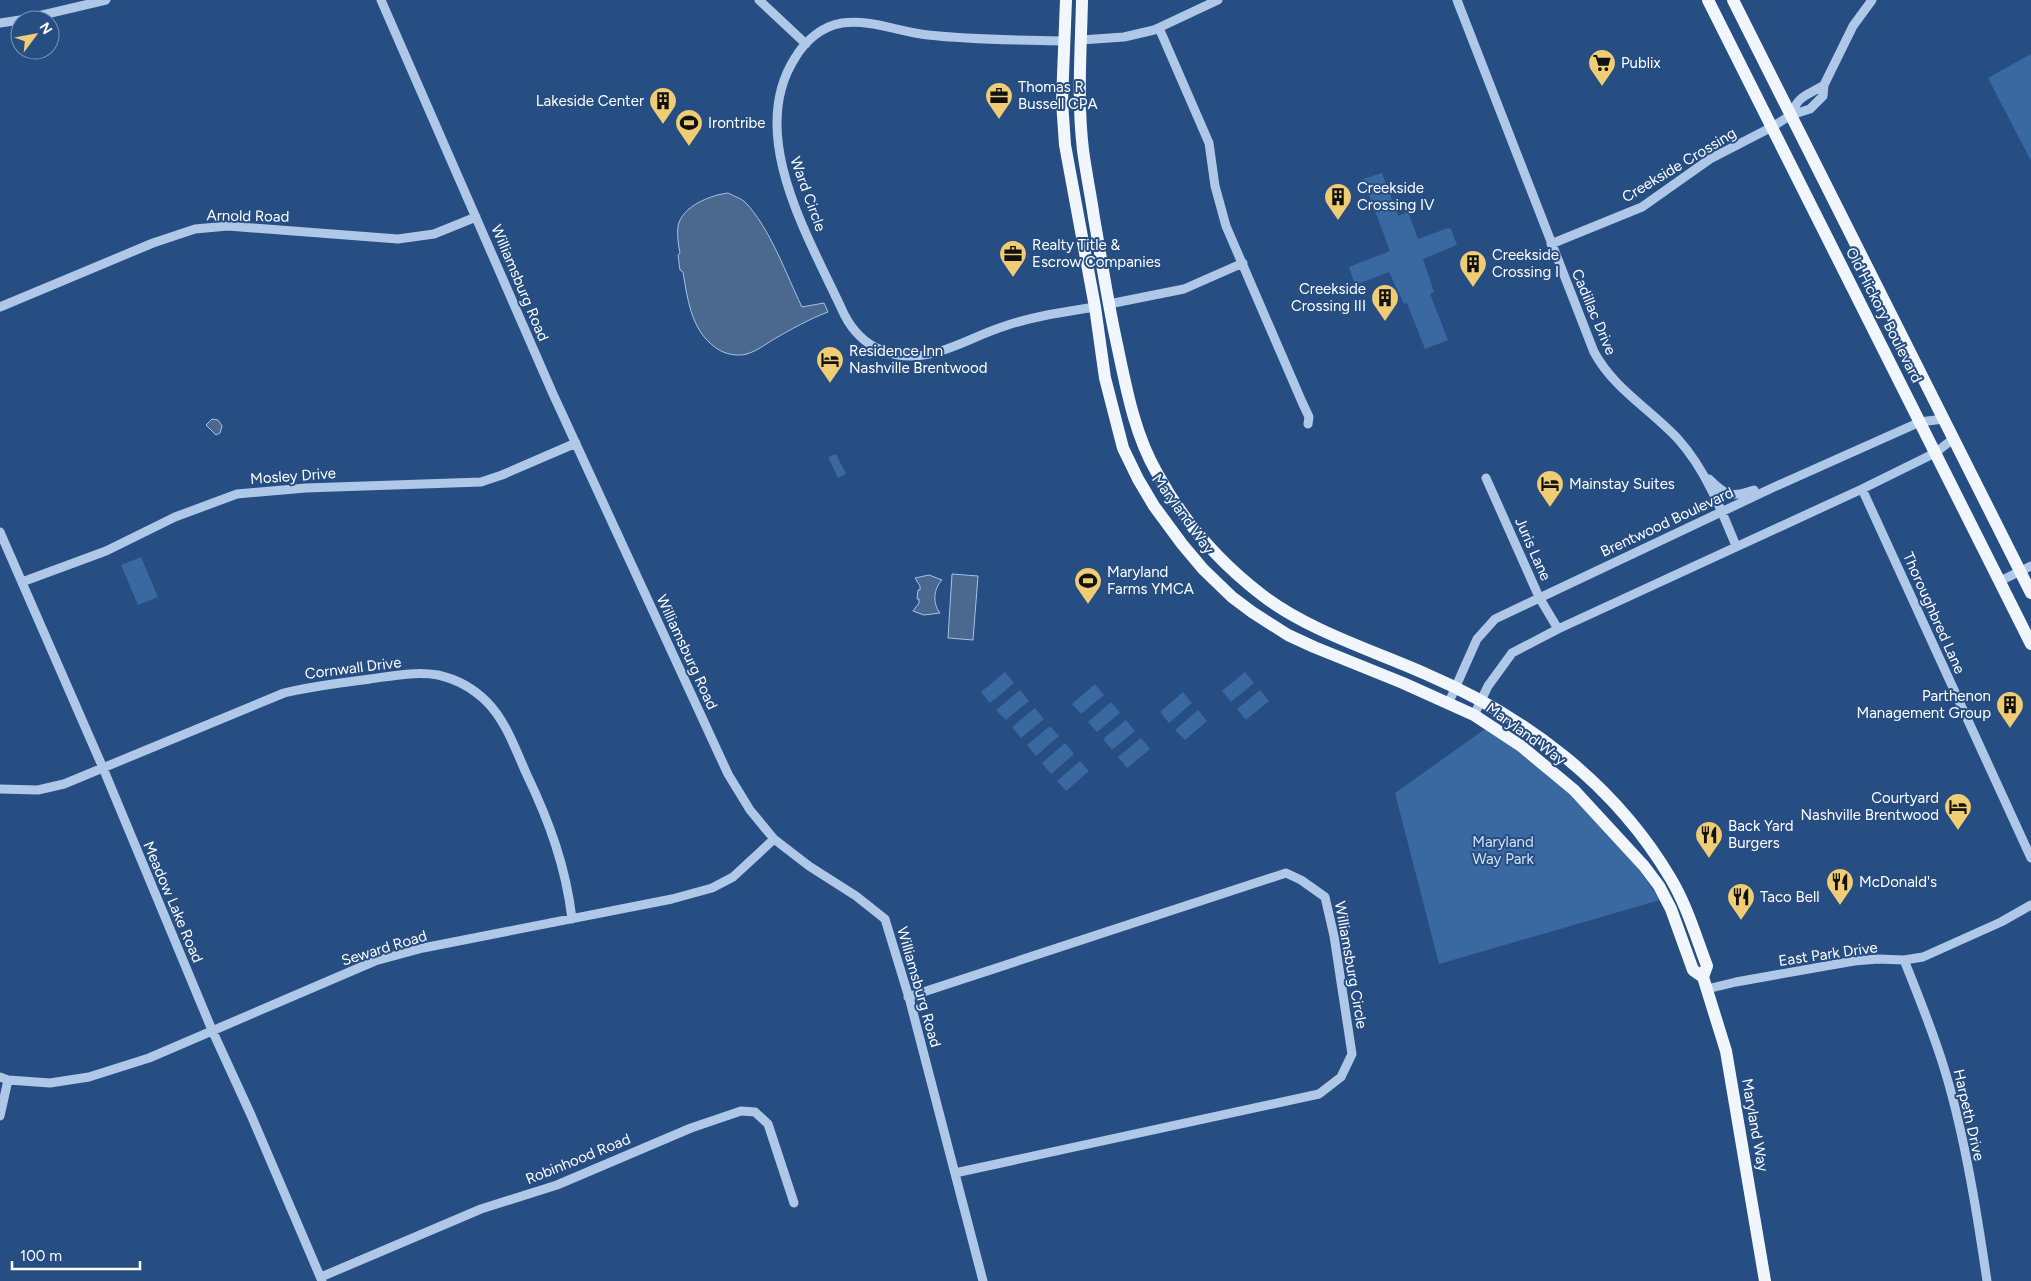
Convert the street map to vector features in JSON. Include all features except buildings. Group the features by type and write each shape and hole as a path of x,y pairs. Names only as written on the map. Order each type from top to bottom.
{"main road":[{"name":"Maryland Way","path":"1066,0 1062,101 1065,144 1095,307 1105,378 1123,448 1146,493 1182,544 1203,569 1232,597 1259,617 1302,642 1449,702 1474,715 1520,746 1574,790 1622,841 1659,886 1671,909 1692,970 1705,983"},
{"name":"Maryland Way","path":"1082,0 1080,105 1083,151 1109,304 1124,377 1142,441 1156,472 1187,522 1227,566 1264,596 1297,618 1455,687 1481,700 1534,732 1589,778 1636,828 1672,880 1684,904 1707,966 1705,983 1726,1051 1765,1281"},
{"name":"Old Hickory Boulevard","path":"1708,0 2031,644"},
{"name":"Old Hickory Boulevard","path":"1733,0 1953,440 2026,569 2031,593"},
{"path":"1064,41 1082,40"},
{"path":"1095,307 1109,304"},
{"path":"1123,448 1142,441"},
{"path":"1232,597 1246,581"},
{"path":"1302,642 1311,625"},
{"path":"1622,841 1636,828"}],"street":[{"path":"60,11 106,0"},
{"name":"Williamsburg Road","path":"381,0 576,443 728,774 750,810 774,839 809,866 856,896 885,919 908,997 983,1281"},
{"path":"759,0 806,44"},
{"path":"1082,40 1124,37 1159,28 1218,0"},
{"name":"Cadillac Drive","path":"1457,0 1583,326 1603,367 1622,388 1678,440 1701,472 1722,512 1736,546"},
{"path":"1791,115 1810,109 1823,96 1824,85 1853,26 1872,0"},
{"name":"Ward Circle","path":"1064,41 929,35 859,22 830,26 817,33 789,67 781,95 777,124 779,156 789,192 832,290 848,322 873,347 889,354 907,357 926,356 944,351 1007,325 1048,314 1095,307"},
{"path":"1159,28 1208,143 1215,186 1226,226 1302,402 1308,417 1308,424"},
{"path":"1791,115 1796,103 1824,85"},
{"name":"Creekside Crossing","path":"1551,244 1642,207 1710,159 1791,115"},
{"name":"Arnold Road","path":"0,307 153,243 195,229 228,226 398,239 434,234 476,217"},
{"path":"1109,304 1184,289 1243,263"},
{"name":"Brentwood Boulevard","path":"1449,702 1477,639 1495,618 1772,488 1920,422 1943,419"},
{"path":"1474,715 1488,686 1512,653 1558,629 1862,489 1935,453 1953,440"},
{"name":"Mosley Drive","path":"22,582 106,551 174,517 237,494 306,488 481,482 576,443"},
{"path":"1701,472 1720,490 1732,496 1740,496 1754,490 1772,488"},
{"name":"Juris Lane","path":"1486,478 1539,597 1558,629"},
{"name":"Thoroughbred Lane","path":"1862,489 2031,858"},
{"name":"Meadow Lake Road","path":"0,532 103,768 212,1030 322,1279"},
{"path":"2000,582 2026,569"},
{"name":"Cornwall Drive","path":"0,789 38,790 64,784 284,693 321,685 416,674 448,678 480,695 495,711 504,725 542,808 556,844 570,901 572,919"},
{"name":"Seward Road","path":"4,1079 50,1083 89,1077 149,1058 375,962 423,948 672,899 712,888 733,877 774,839"},
{"name":"Williamsburg Circle","path":"908,997 1286,873 1301,880 1325,897 1334,936 1352,1054 1341,1077 1320,1094 955,1173"},
{"name":"East Park Drive","path":"1705,983 1736,982 1845,962 1878,959 1904,960 1923,957 2001,922 2031,905"},
{"name":"Harpeth Drive","path":"1904,960 1928,1020 1950,1086 1962,1141 1987,1281"},
{"path":"0,1116 4,1079"},
{"name":"Robinhood Road","path":"322,1279 481,1209 557,1185 691,1128 741,1111 754,1112 768,1124 794,1203"}],"green space":[{"path":"2031,54 2031,161 1988,78"},
{"path":"1382,173 1398,216 1408,212 1418,239 1448,228 1451,229 1457,245 1423,259 1434,292 1430,294 1448,340 1425,349 1407,303 1404,304 1389,272 1355,285 1349,267 1390,251 1363,179"},
{"path":"836,454 846,474 838,478 828,457"},
{"path":"141,557 158,597 138,605 121,565"},
{"path":"1005,672 1014,683 990,703 981,692"},
{"path":"1245,672 1254,683 1231,702 1222,691"},
{"path":"1095,684 1104,695 1081,714 1072,704"},
{"path":"1020,690 1029,701 1006,720 996,710"},
{"path":"1260,690 1269,701 1246,720 1237,709"},
{"path":"1183,692 1192,703 1169,723 1160,712"},
{"path":"1111,702 1120,713 1097,732 1088,722"},
{"path":"1035,708 1044,719 1021,738 1012,727"},
{"path":"1198,710 1207,721 1185,740 1175,730"},
{"path":"1126,720 1135,731 1112,750 1103,739"},
{"path":"1050,726 1059,736 1036,756 1027,745"},
{"name":"Maryland Way Park","path":"1485,729 1550,770 1610,828 1660,900 1439,964 1395,793"},
{"path":"1141,738 1150,749 1127,768 1118,757"},
{"path":"1065,743 1074,754 1051,774 1042,763"},
{"path":"1080,761 1089,771 1066,791 1057,781"}],"shaded area":[{"path":"728,193 745,202 762,225 777,252 802,307 824,303 828,312 801,324 754,351 741,355 721,351 711,344 698,327 693,317 683,272 680,270 678,255 680,253 678,226 685,213 691,207 706,199"},
{"path":"212,419 218,420 222,426 220,433 216,435 206,425"},
{"path":"952,574 978,576 973,640 948,638"},
{"path":"929,575 942,580 937,587 935,596 937,609 940,613 924,615 913,611 919,603 919,599 917,599 918,590 920,590 920,586 915,578"}],"place":[{"name":"Publix","path":"1602,87"},
{"name":"Thomas R Bussell CPA","path":"999,120"},
{"name":"Lakeside Center","path":"663,125"},
{"name":"Irontribe","path":"689,147"},
{"name":"Creekside Crossing IV","path":"1338,221"},
{"name":"Realty Title & Escrow Companies","path":"1013,278"},
{"name":"Creekside Crossing I","path":"1473,288"},
{"name":"Creekside Crossing III","path":"1385,322"},
{"name":"Residence Inn Nashville Brentwood","path":"830,384"},
{"name":"Mainstay Suites","path":"1550,508"},
{"name":"Maryland Farms YMCA","path":"1088,605"},
{"name":"Parthenon Management Group","path":"2010,729"},
{"name":"Courtyard Nashville Brentwood","path":"1958,831"},
{"name":"Back Yard Burgers","path":"1709,859"},
{"name":"McDonald's","path":"1840,906"},
{"name":"Taco Bell","path":"1741,921"}]}
